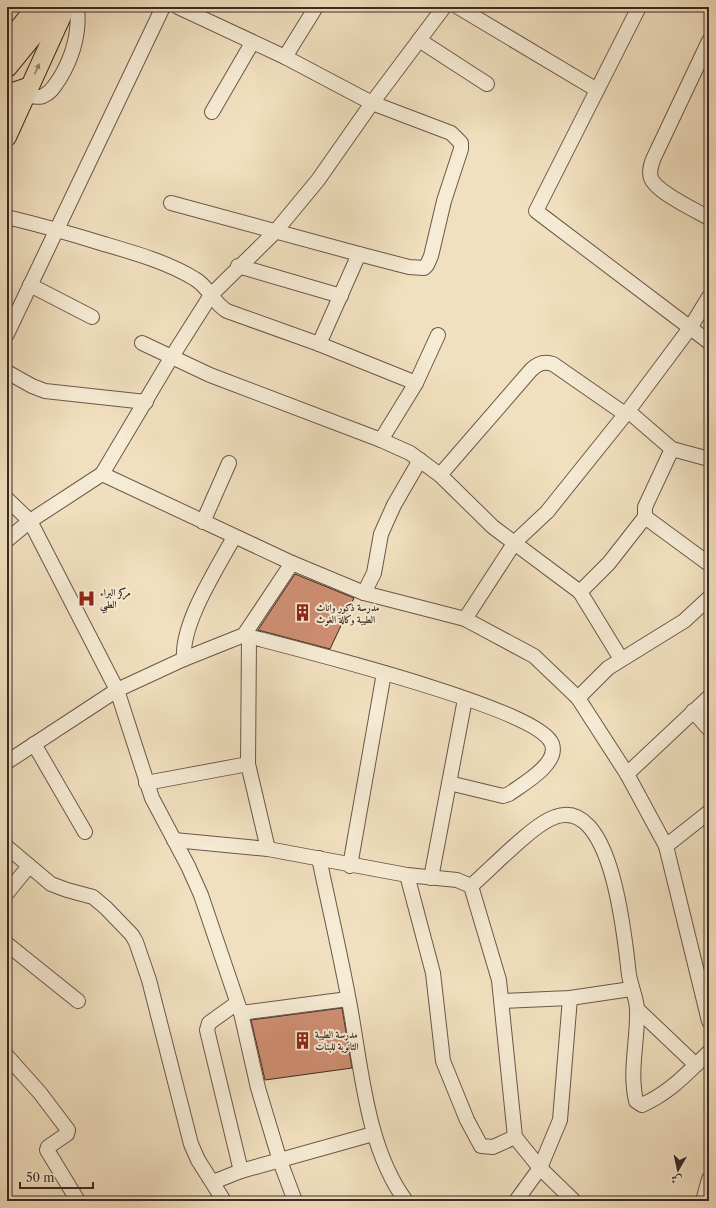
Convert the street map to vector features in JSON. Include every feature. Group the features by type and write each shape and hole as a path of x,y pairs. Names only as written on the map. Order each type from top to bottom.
{"highway":[{"path":"7,44 37,7"},
{"path":"7,67 56,7"}],"main road":[{"path":"8,132 20,93 66,7"}],"street":[{"path":"20,93 42,96 53,90 74,50 78,30 77,7"},
{"path":"7,334 163,7"},
{"path":"171,203 275,232 417,268 428,265 444,201 461,149 461,143 451,133 372,103 285,58 178,7"},
{"path":"285,58 316,7"},
{"path":"7,540 30,521 102,474 171,358 211,295 238,266 275,232 318,180 372,103 444,7"},
{"path":"458,7 597,90"},
{"path":"639,7 536,211 709,342"},
{"path":"419,40 487,84"},
{"path":"709,41 656,151 650,173 651,179 665,192 709,218"},
{"path":"212,112 252,43"},
{"path":"7,217 135,253 166,264 195,279 211,295 217,304 227,311 319,344 416,383"},
{"path":"319,344 359,254"},
{"path":"238,266 341,296"},
{"path":"30,285 92,317"},
{"path":"465,619 514,542 547,512 627,413 690,328 709,298"},
{"path":"381,440 416,383 438,335"},
{"path":"142,343 171,358 210,375 381,440 420,460 440,476 493,527 580,592 621,659"},
{"path":"440,476 486,420 531,370 544,362 553,364 627,413 672,449 709,458"},
{"path":"7,372 32,386 45,390 146,402"},
{"path":"580,592 609,563 644,517 646,507 672,449"},
{"path":"364,593 374,573 381,534 394,505 420,460"},
{"path":"203,522 229,463"},
{"path":"102,474 292,563 364,593 465,619 534,656 578,698 627,774 666,846 704,974 709,1021"},
{"path":"7,499 30,521 117,690 146,783 157,809 201,895 239,1008 257,1081 280,1161 295,1201"},
{"path":"644,517 709,564"},
{"path":"184,659 185,639 190,624 199,603 234,537"},
{"path":"268,849 248,764 247,636 292,563"},
{"path":"578,698 621,659 657,639 684,621 709,598"},
{"path":"9,757 34,744 117,690 184,659 247,636 384,673 465,700 520,720 548,737 552,744 550,761 542,769 509,794 503,796 449,784"},
{"path":"350,866 384,673"},
{"path":"627,774 709,697"},
{"path":"431,878 465,700"},
{"path":"693,712 709,729"},
{"path":"34,744 85,832"},
{"path":"146,783 248,764"},
{"path":"666,846 709,812"},
{"path":"471,886 540,825 555,816 569,815 581,820 594,833 608,858 620,912 631,989 637,1009 634,1086 635,1096 638,1103 644,1104 680,1082 709,1052"},
{"path":"174,840 268,849 319,858 350,866 407,875 457,880 471,886 492,954 502,1000 515,1138 540,1168 574,1201"},
{"path":"7,847 56,886 93,897 106,908 134,939 141,954 159,1014 191,1144 198,1160 224,1201"},
{"path":"319,858 348,999 373,1134 392,1178 406,1201"},
{"path":"7,893 29,866"},
{"path":"407,875 433,973 443,1061 456,1096 481,1146 493,1147 515,1138"},
{"path":"7,944 78,1001"},
{"path":"502,1000 570,998 631,989"},
{"path":"516,1201 540,1168 560,1120 570,998"},
{"path":"241,1171 207,1030 209,1023 239,1008 348,999"},
{"path":"637,1009 696,1065"},
{"path":"7,1056 40,1093 68,1130 66,1134 47,1150 78,1201"},
{"path":"213,1182 241,1171 373,1134"},
{"path":"703,1201 709,1179"}],"building":[{"name":"مدرسة ذكور واناث الطيبة وكالة الغوث","path":"295,574 354,598 330,649 258,630"},
{"name":"مدرسة الطيبة الثانوية للبنات","path":"342,1008 352,1068 265,1080 251,1020"}],"place":[{"name":"مركز البراء الطبي","path":"87,598"},
{"name":"مدرسة ذكور واناث الطيبة وكالة الغوث","path":"303,613"},
{"name":"مدرسة الطيبة الثانوية للبنات","path":"302,1040"}]}
